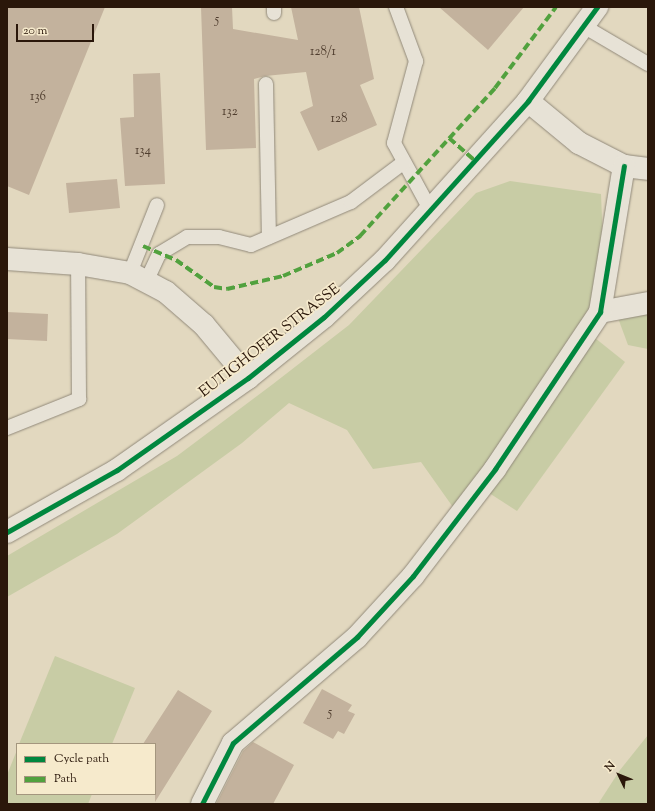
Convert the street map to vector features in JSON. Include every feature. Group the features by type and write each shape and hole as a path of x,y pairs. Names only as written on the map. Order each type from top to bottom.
{"street":[{"name":"EUTIGHOFER STRASSE","path":"7,532 117,470 248,378 324,317 385,260 528,101 585,27 597,7"},
{"path":"528,101 579,143 624,166 648,169"},
{"path":"202,804 233,743 357,637 413,576 495,469 600,312 624,166"},
{"name":"EUTIGHOFER STRASSE","path":"7,259 78,264 138,278 166,292 204,325 248,378"},
{"path":"600,312 648,303"}],"lane":[{"path":"396,7 416,61 394,143 430,209"},
{"path":"585,27 648,64"},
{"path":"266,84 269,237"},
{"path":"138,278 159,254 187,237 219,237 251,245 351,202 404,162"},
{"path":"138,278 157,205"},
{"path":"7,428 79,399 78,264"}],"green space":[{"path":"510,181 601,194 604,267 589,318 455,510 421,462 373,469 347,430 289,403 242,443 117,534 7,597 7,556 177,456 349,325 476,193"},
{"path":"648,312 648,349 628,345 618,318"},
{"path":"595,338 625,362 517,511 486,491"},
{"path":"55,656 135,688 112,743 19,743"},
{"path":"648,735 648,804 598,804 620,770"},
{"path":"16,752 16,795 92,795 88,804 7,804 7,775"}],"building":[{"path":"7,7 105,7 29,195 7,186"},
{"path":"201,7 232,7 233,29 298,40 291,7 359,7 374,79 360,85 377,125 318,151 300,112 313,106 306,72 265,76 254,79 256,148 206,150"},
{"path":"439,7 524,7 488,50"},
{"path":"160,73 165,184 125,186 120,118 134,117 133,74"},
{"path":"117,179 120,208 69,213 66,183"},
{"path":"7,312 48,314 47,341 7,339"},
{"path":"322,689 352,705 348,711 355,714 344,734 338,731 333,739 303,723"},
{"path":"178,690 212,711 155,802 156,743 144,743"},
{"path":"253,742 294,765 273,804 216,804 243,751"}],"marked path":[{"path":"143,246 176,260 214,287 227,289 283,276 337,253 360,236 495,88 556,7"},
{"path":"449,138 474,160"}],"cycle path":[{"path":"7,532 117,470 248,378 324,317 385,260 528,101 597,7"},
{"path":"202,804 233,743 357,637 413,576 495,469 600,312 624,166"}]}
